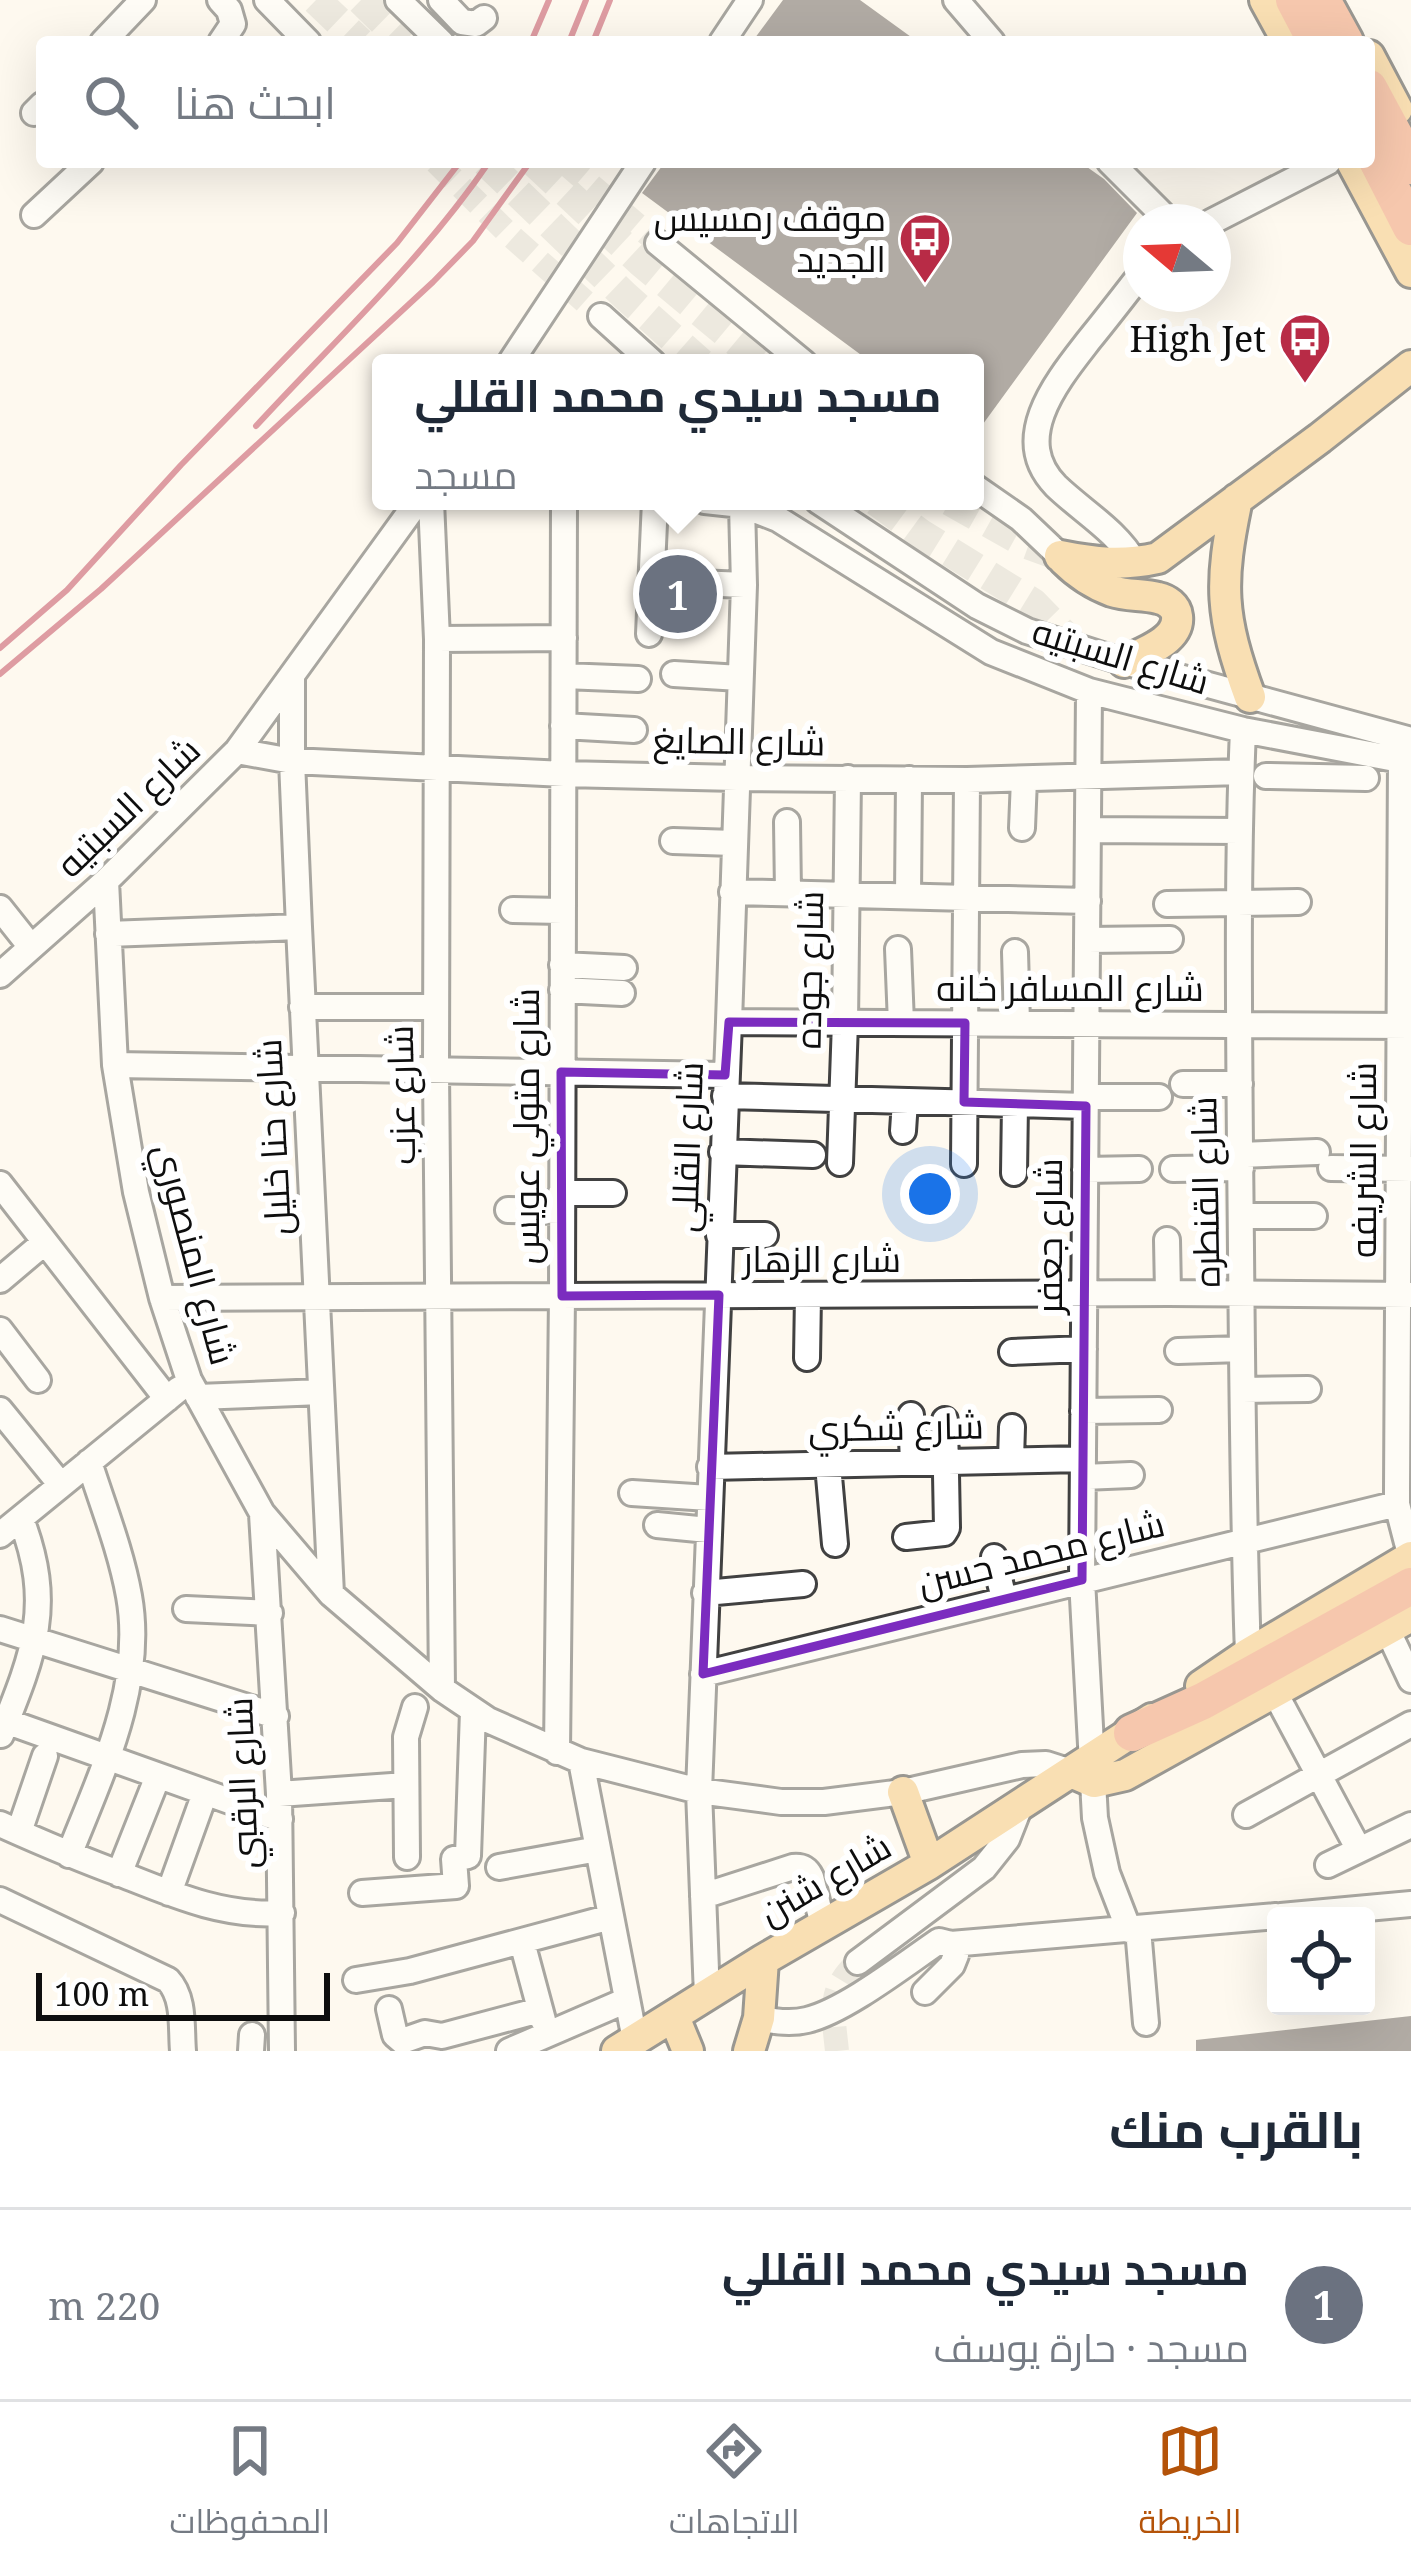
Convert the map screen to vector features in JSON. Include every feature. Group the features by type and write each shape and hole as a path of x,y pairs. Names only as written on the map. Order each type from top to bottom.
{"highway":[{"path":"1294,0 1313,36"},
{"path":"1322,0 1342,36"},
{"path":"1375,99 1411,166"},
{"path":"1375,157 1411,227"},
{"path":"1132,1733 1168,1718 1243,1668 1411,1586"}],"main road":[{"path":"1265,0 1285,36"},
{"path":"1339,0 1358,36"},
{"path":"1375,67 1411,134"},
{"path":"1355,168 1411,272"},
{"path":"1060,556 1098,564 1158,558 1411,366"},
{"path":"1237,499 1227,545 1224,602 1250,697"},
{"path":"1060,556 1096,585 1117,593 1162,598 1174,606 1175,632 1124,662"},
{"path":"1243,1668 1411,1558"},
{"name":"شارع شنن","path":"1085,1771 1125,1775 1399,1623"},
{"name":"شارع شنن","path":"626,2046 1020,1805 1085,1771 1132,1733"},
{"path":"903,1792 928,1864"},
{"path":"749,2051 759,2018 763,1960"},
{"path":"674,2017 688,2051"}],"street":[{"path":"109,36 143,0"},
{"path":"267,0 302,36"},
{"path":"398,0 435,36"},
{"path":"441,0 462,22 476,24 484,18"},
{"path":"726,36 749,0"},
{"path":"956,0 987,36"},
{"path":"224,5 232,24 225,36"},
{"path":"34,214 84,168"},
{"path":"516,354 639,168"},
{"path":"1117,168 1152,204"},
{"path":"1231,211 1316,168"},
{"path":"658,243 793,354"},
{"path":"1123,297 1053,388 1036,432 1038,454 1048,475 1113,533 1135,563"},
{"path":"601,316 643,354"},
{"path":"984,493 1032,527 1060,556"},
{"name":"شارع السبتيه","path":"0,975 106,880 237,751 411,510"},
{"name":"شارع عزب","path":"431,510 442,1689"},
{"name":"شارع متولي عويس","path":"564,510 561,1202 569,1756 598,1850 627,2000 626,2046"},
{"path":"649,634 655,510"},
{"name":"شارع القللي","path":"707,1996 699,1791 744,585 742,510"},
{"name":"شارع السبتيه","path":"753,510 778,519 991,652 1089,692 1243,730 1408,754"},
{"path":"832,510 977,606 1027,631 1250,697 1408,754"},
{"path":"651,580 744,585"},
{"path":"436,639 564,638"},
{"path":"674,674 740,678"},
{"name":"شارع حنا خليل","path":"292,675 298,927 331,1594"},
{"path":"564,676 638,680"},
{"name":"شارع جعفر","path":"1089,692 1082,1580 1085,1771 1098,1844 1117,1902 1134,1929 1145,2023"},
{"path":"563,726 634,730"},
{"name":"شارع القنطره","path":"1243,730 1254,774 1240,831 1239,903 1243,1668"},
{"path":"1306,742 1306,776"},
{"name":"شارع الصايغ","path":"237,751 292,761 737,778 967,780 1254,774 1366,778"},
{"name":"شارع الشريفه","path":"1408,754 1405,1295 1397,1504 1411,1558"},
{"name":"شارع جوده","path":"840,1163 848,778"},
{"path":"908,896 909,779"},
{"path":"1022,828 1024,779"},
{"path":"964,1164 967,780"},
{"path":"787,822 788,893"},
{"path":"1089,830 1240,831"},
{"path":"674,841 734,842"},
{"name":"شارع المنصوري","path":"106,880 115,1065 136,1192 162,1298 193,1389 262,1513 331,1594 473,1711 569,1756 699,1791 782,1802 824,1802 903,1792 1022,1765 1085,1771"},
{"path":"732,892 1088,901"},
{"path":"1167,904 1298,902"},
{"path":"0,908 31,947"},
{"path":"513,910 562,910"},
{"path":"107,934 298,927"},
{"path":"1088,940 1170,939"},
{"path":"898,949 901,1023"},
{"path":"1015,952 1017,1024"},
{"path":"562,978 623,980"},
{"path":"302,1006 436,1007"},
{"name":"شارع المسافر خانه","path":"729,1022 1405,1026"},
{"path":"115,1065 561,1072 905,1101 1015,1104 1159,1097"},
{"path":"1183,1084 1240,1084"},
{"path":"903,1131 905,1101"},
{"path":"1014,1173 1015,1104"},
{"path":"722,1152 813,1155"},
{"path":"1172,1169 1324,1160 1405,1169"},
{"path":"1085,1170 1139,1169"},
{"path":"0,1184 167,1399"},
{"path":"508,1210 613,1193"},
{"path":"1241,1216 1314,1216"},
{"path":"719,1235 765,1235"},
{"path":"1167,1240 1168,1293"},
{"path":"0,1280 45,1243"},
{"path":"807,1358 808,1295"},
{"name":"شارع الزهار","path":"162,1298 1405,1295"},
{"path":"0,1330 38,1379"},
{"path":"1012,1352 1084,1349"},
{"path":"1178,1351 1242,1349"},
{"path":"0,1535 167,1399 193,1389 321,1392"},
{"path":"1243,1390 1308,1390"},
{"path":"0,1410 61,1485"},
{"path":"1083,1411 1160,1410"},
{"path":"911,1415 913,1462"},
{"path":"906,1537 946,1531 945,1420"},
{"path":"1011,1460 1012,1426"},
{"name":"شارع شكري","path":"710,1468 1011,1460 1131,1475"},
{"path":"69,1855 107,1758 131,1672 133,1634 129,1595 89,1462"},
{"path":"828,1465 835,1544"},
{"path":"632,1493 709,1498"},
{"name":"شارع محمد حسن","path":"703,1674 1397,1504"},
{"name":"شارع الرقبي","path":"262,1513 280,1807 282,2051"},
{"path":"20,1519 39,1588 36,1640 2,1726 205,1793 280,1807 406,1785"},
{"path":"657,1526 708,1530"},
{"path":"994,1558 1004,1599"},
{"path":"705,1593 803,1584"},
{"path":"186,1609 270,1613"},
{"path":"1399,1623 1411,1680"},
{"path":"0,1629 276,1716"},
{"path":"1275,1693 1359,1850"},
{"path":"407,1858 406,1737 415,1707"},
{"path":"362,1893 456,1886 454,1859 468,1856 473,1711"},
{"path":"1246,1815 1411,1724"},
{"path":"45,1756 9,1828 169,1893 232,1912 282,1912"},
{"path":"119,1874 158,1776"},
{"path":"169,1893 205,1793"},
{"path":"859,1962 984,1868 1007,1840 1020,1805"},
{"path":"1328,1865 1411,1825"},
{"path":"499,1867 598,1850"},
{"path":"703,1896 801,1866 812,1877 823,1925"},
{"path":"0,1900 168,1980 179,2000 183,2051"},
{"path":"1375,1907 1411,1904"},
{"path":"356,1981 410,1972 611,1917"},
{"path":"759,2018 804,2021 829,2013 939,1941 951,1944 1267,1917"},
{"path":"522,1942 544,2022"},
{"path":"925,1991 952,1965 956,1954 951,1944"},
{"path":"388,2008 402,2041 425,2033 442,2036 544,2022 627,2000"},
{"path":"509,2051 544,2022"}],"highlighted area":[{"path":"729,1022 965,1023 964,1102 1086,1106 1082,1580 703,1674 719,1295 562,1296 561,1072 725,1075"}],"building":[{"path":"783,0 860,0 910,36 756,36"},
{"name":"موقف رمسيس الجديد","path":"661,168 1088,168 1128,204 1123,204 1123,232 984,423 984,354 860,354 642,193"},
{"path":"1411,2016 1411,2051 1196,2051 1196,2040"}],"tunnel":[{"path":"316,0 354,36"},
{"path":"361,0 398,36"},
{"path":"442,168 601,316"},
{"path":"492,168 691,354"},
{"path":"540,168 642,263 751,354"},
{"path":"571,168 658,243"},
{"path":"888,510 1033,603 1077,648"},
{"path":"966,510 1027,544 1060,556"},
{"path":"837,2051 837,1992 858,1962"}],"railway":[{"path":"534,36 549,0"},
{"path":"571,36 586,0"},
{"path":"595,36 610,0"},
{"path":"0,648 67,590 397,243 455,168"},
{"path":"256,426 407,265 485,168"},
{"path":"0,674 101,589 433,282 473,241 526,168"}],"place":[{"name":"موقف رمسيس الجديد","path":"925,285"},
{"name":"High Jet","path":"1305,385"},
{"name":"مسجد سيدي محمد القللي","path":"678,594"}]}
